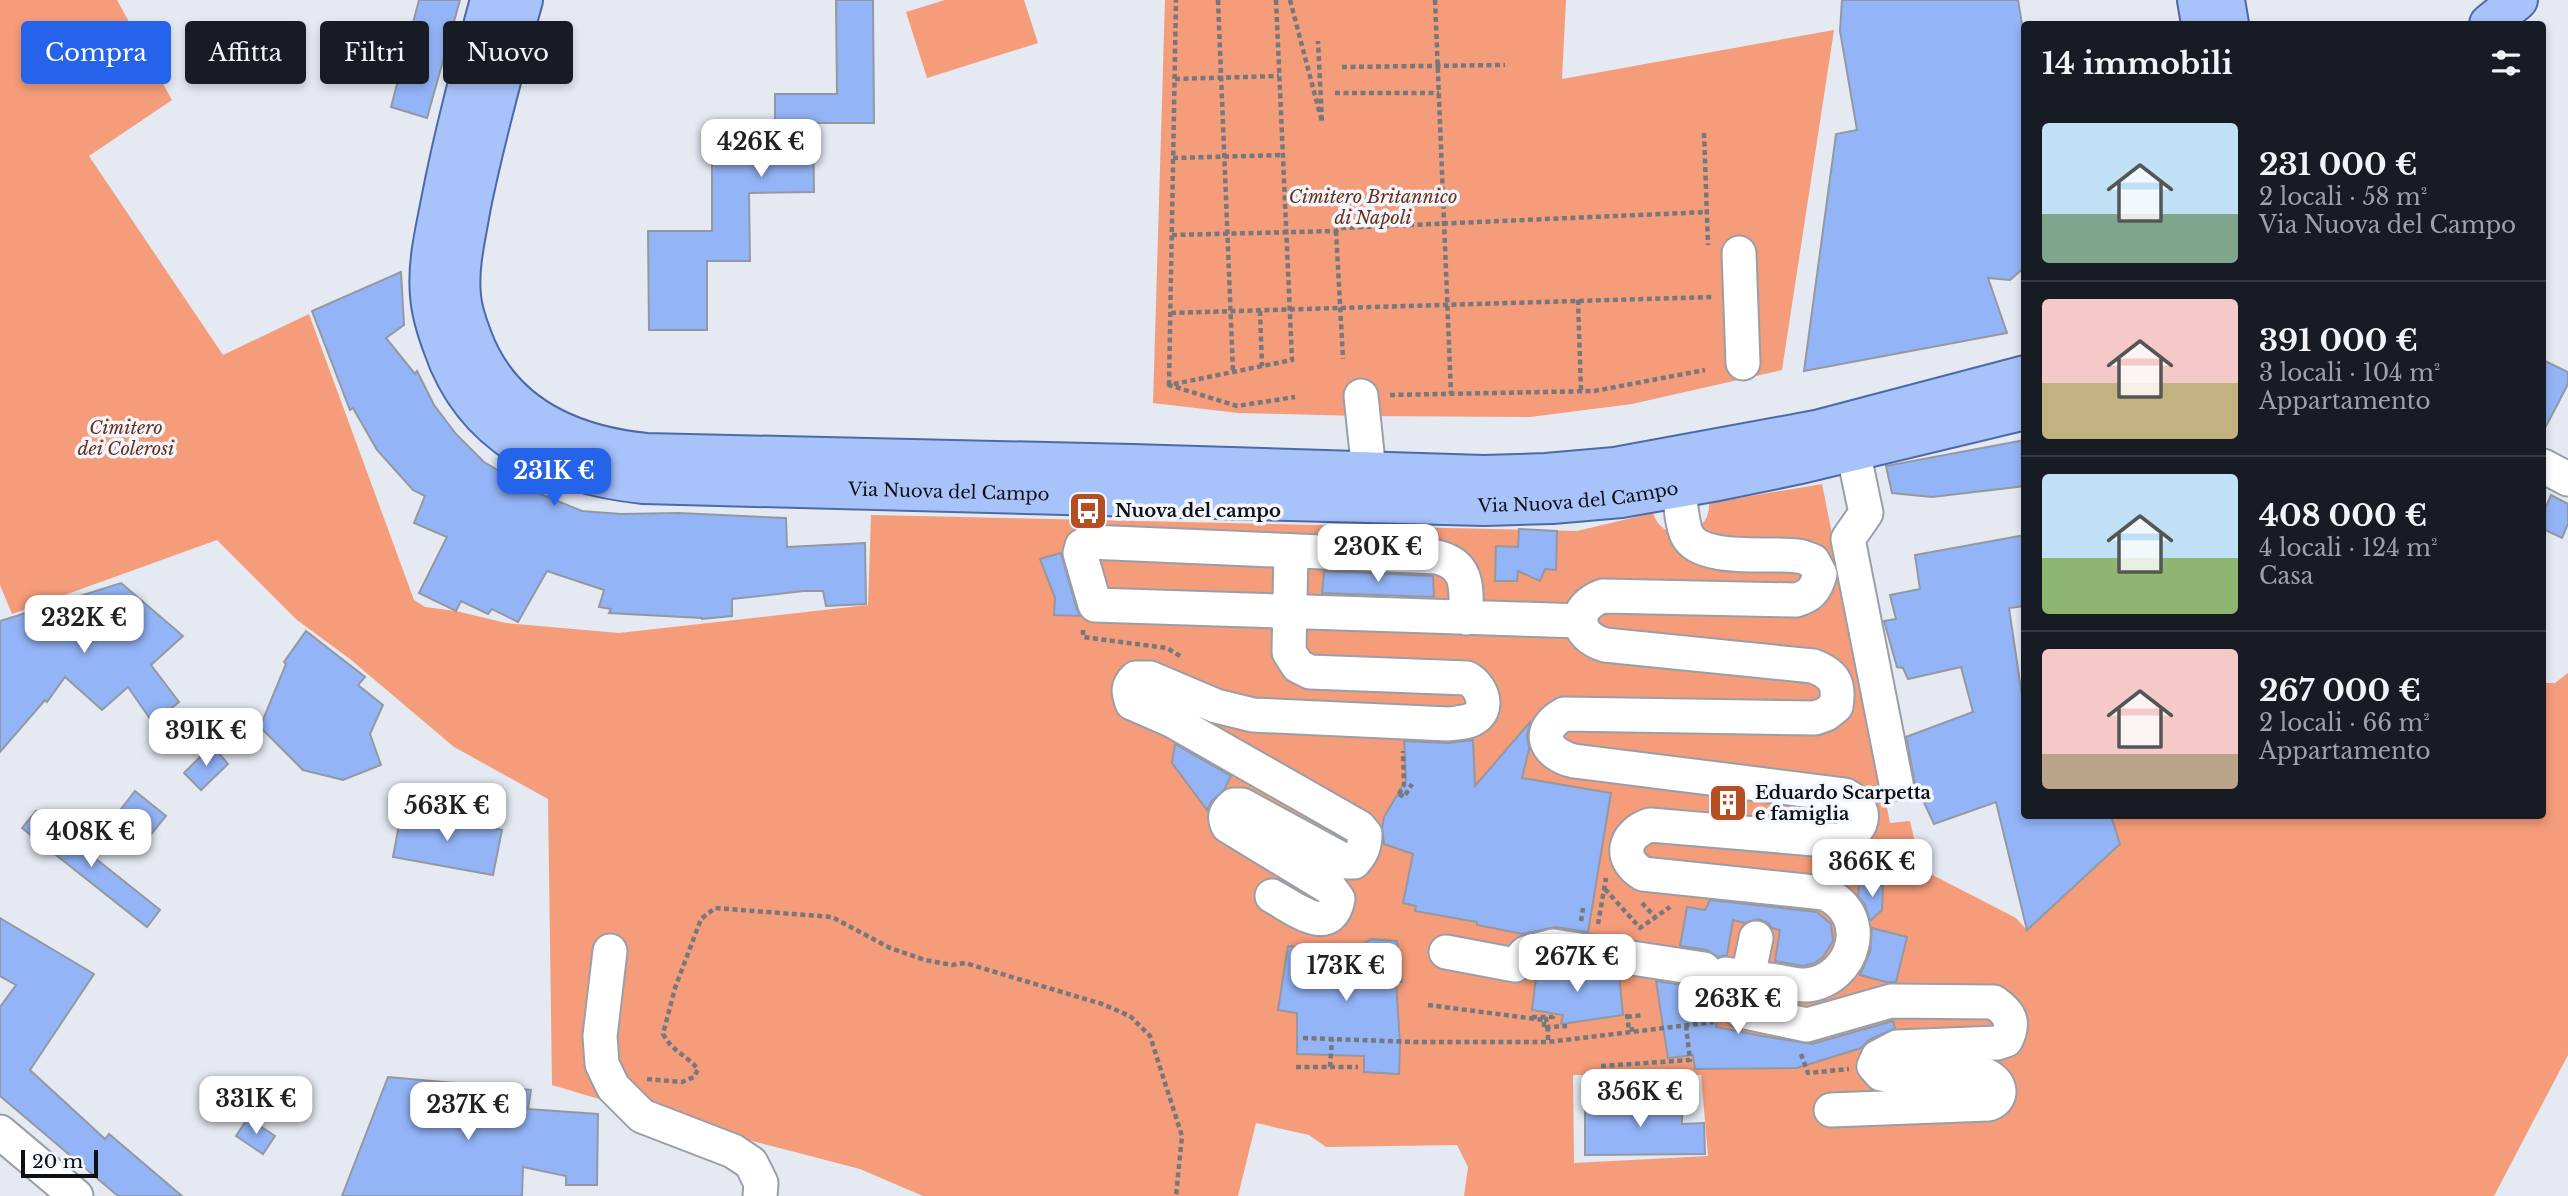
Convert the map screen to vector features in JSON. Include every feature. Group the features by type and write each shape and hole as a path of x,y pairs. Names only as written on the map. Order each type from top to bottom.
{"main road":[{"name":"Via Nuova del Campo","path":"490,0 446,174 430,266 430,297 438,333 450,368 467,397 490,423 518,445 547,461 612,481 1484,506 1552,504 1621,498 1718,481 2021,411"},
{"name":"Via Nuova del Campo","path":"523,0 478,169 460,273 461,298 479,355 491,378 511,400 561,433 617,450 646,453 1369,472 1546,474 1615,467 1816,430 2021,376"},
{"path":"2197,0 2200,21"},
{"path":"2225,0 2228,21"},
{"path":"2493,21 2518,0"}],"street":[{"path":"1724,249 1740,296 1743,363"},
{"path":"1361,396 1369,472"},
{"path":"1853,451 1866,513 1848,539 1896,783"},
{"path":"2546,468 2568,479"},
{"path":"1446,952 1515,965 1526,953 1553,946 1805,986 1822,981 1836,972 1847,957 1854,928 1851,914 1833,897 1824,893 1657,877 1639,872 1626,852 1629,840 1636,830 1650,825 1838,841 1857,831 1862,820 1860,808 1853,800 1845,795 1562,758 1552,751 1547,741 1547,730 1552,720 1564,713 1815,718 1836,706 1837,683 1833,676 1813,666 1605,645 1591,641 1584,634 1581,621 1590,601 1603,596 1796,600 1808,597 1817,586 1820,575 1813,561 1798,556 1756,556 1721,552 1692,542 1686,534 1679,487"},
{"path":"1466,618 1465,580 1459,568 1450,560 1437,556 1089,542 1082,546 1080,553 1095,605 1466,618 1581,621"},
{"path":"1272,896 1315,919 1324,920 1336,909 1338,899 1330,888 1228,826 1224,819 1227,811 1234,805 1242,805 1346,862 1354,862 1360,855 1365,844 1365,834 1359,827 1173,721 1132,703 1128,692 1136,678 1150,678 1216,706 1253,715 1448,723 1474,719 1482,712 1483,702 1480,690 1466,678 1310,672 1280,662 1289,652 1291,551"},
{"path":"1726,974 1756,938"},
{"path":"610,951 600,1036 602,1064 613,1087 642,1116 733,1151 751,1163 761,1183 760,1196"},
{"path":"1726,974 1741,1011 1807,1025 1891,1001 1994,1002 2007,1011 2011,1021 2006,1040 1997,1043 1898,1047 1878,1057 1874,1066 1881,1074 1886,1075 1985,1075 1993,1078 1999,1086 2000,1093 1995,1102 1831,1110"},
{"path":"0,1132 76,1196"}],"path":[{"path":"1169,385 1176,0"},
{"path":"1218,0 1233,372"},
{"path":"1169,385 1292,360 1276,0"},
{"path":"1290,0 1322,122 1318,40"},
{"path":"1435,0 1451,394"},
{"path":"1342,67 1505,65"},
{"path":"1175,79 1279,76"},
{"path":"1335,93 1439,93"},
{"path":"1704,133 1707,212 1724,249"},
{"path":"1173,158 1282,155"},
{"path":"1172,235 1336,231 1341,228 1707,212"},
{"path":"1336,231 1343,359"},
{"path":"1171,313 1740,296"},
{"path":"1578,300 1581,391"},
{"path":"1260,311 1262,366"},
{"path":"1361,396 1581,391 1705,370"},
{"path":"1169,385 1237,406 1295,397"},
{"path":"1401,722 1405,785 1399,794 1404,797 1412,784"},
{"path":"1596,932 1608,869 1629,860"},
{"path":"1604,889 1640,928 1672,905"},
{"path":"605,1070 659,1082 682,1082 694,1077 698,1069 687,1057 671,1049 663,1034 675,988 701,919 715,908 832,917 890,948 925,960 952,965 965,963 1102,1004 1130,1016 1150,1036 1182,1136 1176,1196"},
{"path":"1428,1005 1531,1017 1553,1017 1554,1014"},
{"path":"1635,1032 1634,1029 1629,1030 1627,1016 1643,1016"},
{"path":"1531,1017 1534,1020 1544,1020 1544,1029 1548,1029 1548,1042"},
{"path":"1546,1017 1546,1027 1567,1026"},
{"path":"1303,1038 1548,1042 1705,1023"},
{"path":"1601,1066 1690,1060 1686,1026"},
{"path":"1330,1067 1332,1039"},
{"path":"1808,1073 1874,1066"},
{"path":"1296,1067 1358,1067"}],"green space":[{"name":"Cimitero dei Colerosi","path":"0,0 117,0 129,21 21,21 21,84 163,84 172,100 89,156 223,355 309,314 414,600 425,607 506,623 619,633 868,605 871,515 1577,531 1653,513 1658,523 1666,530 1686,533 1702,524 1708,515 1709,503 1822,484 1890,823 1910,821 1921,869 2016,918 2027,930 2119,844 2112,819 2546,819 2546,683 2555,683 2568,673 2568,1055 2494,1196 1464,1196 1468,1167 1457,1145 1326,1147 1309,1135 1256,1123 1238,1196 923,1196 860,1169 660,1117 552,1085 548,799 454,747 350,659 297,620 217,540 12,614 0,585","holes":["1573,1075 1701,1075 1708,1156 1574,1163"]},
{"path":"945,0 1024,0 1038,43 927,78 906,12"},
{"name":"Cimitero Britannico di Napoli","path":"1165,0 1566,0 1562,79 1834,30 1782,370 1632,404 1530,417 1238,413 1153,403"}],"building":[{"path":"419,0 460,0 454,21 443,21 443,61 427,118 391,107 397,84 429,84 429,21 414,21"},
{"path":"836,0 873,0 874,123 813,123 814,192 749,193 750,261 707,261 707,330 649,330 648,231 712,231 712,164 775,164 775,94 837,94"},
{"path":"1842,0 2018,0 2022,21 2021,270 2010,280 1988,278 2007,333 1804,371 1836,134 1857,130 1840,31"},
{"path":"401,272 404,325 386,338 415,374 417,371 434,405 456,434 484,462 533,491 582,511 786,518 787,547 865,543 866,604 826,606 823,591 804,591 732,599 732,616 702,619 609,613 611,609 599,607 604,590 547,571 518,622 492,609 488,614 461,601 456,611 419,593 447,537 414,523 425,496 413,490 377,450 353,408 350,410 312,311"},
{"path":"2546,361 2568,372 2568,384 2546,426"},
{"path":"2021,441 2021,486 1932,497 1892,493 1886,466"},
{"path":"2551,495 2568,504 2568,524 2562,538 2546,530 2546,507"},
{"path":"1519,529 1557,531 1556,570 1545,569 1540,581 1518,571 1517,581 1495,581 1496,546 1518,547"},
{"path":"2021,536 2021,606 2009,608 2021,689 2021,819 2112,819 2120,844 2027,930 1996,802 1934,824 1915,783 1906,737 1973,712 1961,667 1908,679 1903,668 1897,667 1884,621 1896,619 1890,595 1920,589 1915,555"},
{"path":"1061,553 1080,616 1054,615 1055,598 1040,559"},
{"path":"1324,571 1433,576 1434,597 1322,593"},
{"path":"121,583 183,636 151,665 179,702 153,723 128,687 102,710 65,677 47,702 45,700 0,752 0,621"},
{"path":"306,631 365,677 358,685 383,705 370,734 381,765 343,780 303,770 260,727 286,664 284,662"},
{"path":"1531,721 1527,735 1529,749 1522,778 1611,793 1588,932 1555,927 1523,934 1477,925 1477,922 1415,911 1416,906 1403,903 1413,854 1384,844 1382,828 1384,817 1406,780 1404,741 1447,743 1473,740 1475,786"},
{"path":"1175,744 1231,776 1224,790 1207,810 1172,763"},
{"path":"212,745 228,764 201,790 184,773"},
{"path":"135,791 166,816 148,838 118,813"},
{"path":"402,809 502,830 493,875 393,857"},
{"path":"36,811 160,910 147,927 22,828"},
{"path":"1859,884 1883,886 1882,910 1870,921 1865,905 1858,896"},
{"path":"1710,900 1817,912 1831,924 1833,941 1823,957 1815,963 1803,966 1775,961 1780,930 1759,919 1745,923 1733,920 1727,955 1718,957 1707,950 1680,946 1687,907 1705,910"},
{"path":"0,918 94,974 30,1070 105,1139 109,1134 182,1196 118,1196 0,1096 0,1007 16,985 0,976"},
{"path":"1872,928 1907,937 1896,982 1860,975 1870,952"},
{"path":"1371,939 1397,941 1402,982 1396,982 1399,1074 1364,1072 1364,1056 1297,1054 1297,1013 1278,1010 1288,946 1348,953"},
{"path":"1554,966 1619,975 1623,1015 1561,1024 1563,1015 1532,1010 1537,970"},
{"path":"1656,981 1701,988 1712,986 1723,993 1716,1027 1812,1044 1893,1021 1895,1028 1869,1040 1861,1048 1797,1068 1695,1069 1693,1055 1668,1058"},
{"path":"388,1077 531,1090 528,1109 598,1114 597,1185 566,1185 566,1176 523,1167 522,1196 342,1196"},
{"path":"1585,1100 1682,1100 1682,1124 1704,1123 1705,1154 1585,1155"},
{"path":"248,1118 275,1136 263,1154 236,1136"}],"place":[{"name":"Nuova del campo","path":"1088,511"},
{"name":"Eduardo Scarpetta e famiglia","path":"1728,803"}]}
